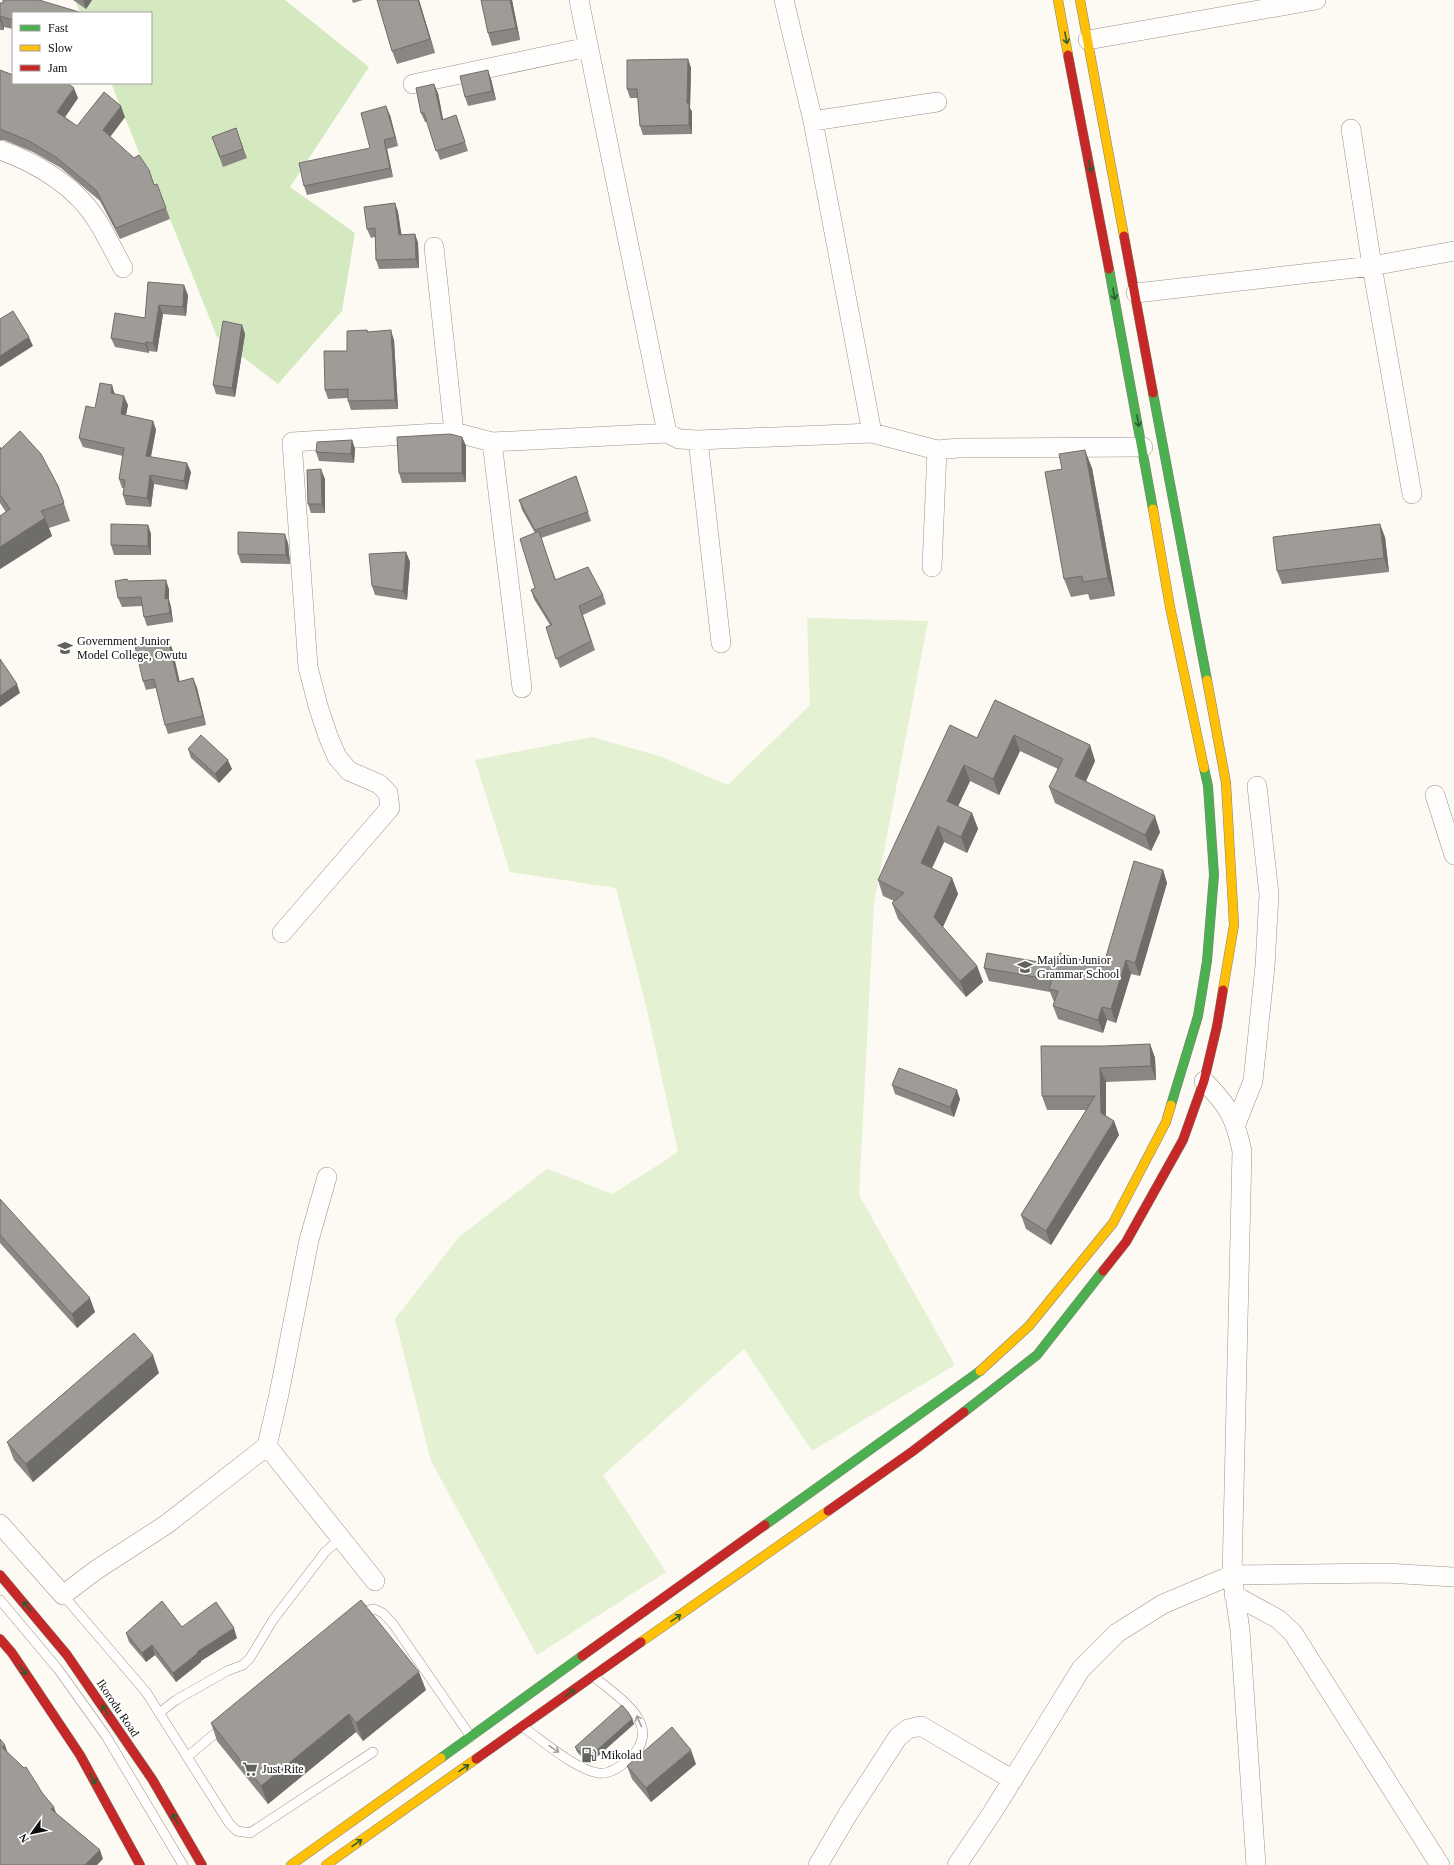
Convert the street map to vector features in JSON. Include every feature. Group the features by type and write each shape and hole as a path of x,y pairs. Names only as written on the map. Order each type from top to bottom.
{"main road":[{"path":"326,1865 913,1451 1037,1355 1126,1242 1182,1140 1204,1081 1217,1026 1234,925 1226,783 1143,447 1058,0"},
{"path":"291,1865 985,1367 1029,1326 1113,1223 1166,1122 1198,1016 1207,961 1214,875 1208,786 1136,293 1080,0"},
{"name":"Ikorodu Road","path":"0,1575 67,1655 152,1779 202,1865"},
{"path":"0,1639 12,1653 80,1754 140,1865"},
{"path":"189,1842 207,1857"}],"street":[{"path":"578,0 667,433"},
{"path":"784,0 813,121 872,433"},
{"path":"1088,40 1316,0"},
{"path":"412,84 588,47"},
{"path":"813,121 936,102"},
{"path":"1351,129 1372,266 1412,494"},
{"path":"0,150 28,162 73,192 98,221 123,268"},
{"path":"434,247 454,432"},
{"path":"1136,293 1372,266 1454,251"},
{"path":"282,933 390,808 388,793 379,784 349,771 337,757 318,706 308,667 292,442 454,432 492,442 667,433 679,439 698,440 872,433 937,450 959,448 1143,447"},
{"path":"698,440 721,643"},
{"path":"492,442 522,688"},
{"path":"932,567 937,450"},
{"path":"1236,1124 1253,1082 1265,966 1269,894 1257,786"},
{"path":"1435,795 1454,855"},
{"path":"1204,1081 1225,1103 1236,1124 1242,1151 1232,1575 1240,1630 1256,1865"},
{"path":"0,1524 63,1594 96,1570 167,1524 267,1446 279,1394 309,1240 327,1177"},
{"path":"267,1446 375,1581"},
{"path":"957,1865 1013,1780 1081,1669 1117,1633 1163,1604 1232,1575 1386,1573 1454,1576"},
{"path":"1234,1595 1278,1619 1293,1633 1440,1865"},
{"path":"818,1865 848,1814 898,1737 908,1729 922,1726 1013,1780"}],"lane":[{"path":"159,1713 176,1700 227,1671 242,1665 250,1658 273,1620 325,1552 341,1538"},
{"path":"63,1594 146,1692 229,1823 237,1831 250,1833 373,1752"},
{"path":"0,1600 58,1669 106,1736 183,1865"},
{"path":"352,1622 365,1612 374,1609 383,1613 393,1624 471,1737"},
{"path":"522,1726 585,1770 600,1774 614,1771 641,1747 643,1732 638,1717 622,1700 593,1676"},
{"path":"187,1757 230,1722"}],"green space":[{"path":"75,0 285,0 369,67 290,187 355,233 342,311 278,384 217,337 170,219 147,172 111,84 152,84 152,12 80,12"},
{"path":"807,618 928,621 874,903 859,1195 955,1365 812,1451 744,1349 603,1475 666,1572 537,1655 431,1461 395,1319 459,1237 547,1169 613,1194 678,1152 648,1014 616,888 510,872 475,760 592,737 659,756 728,785 810,705"}],"building":[{"path":"3,0 39,0 79,12 12,12 12,20 0,16 0,3 3,3"},
{"path":"377,0 418,0 430,39 392,51"},
{"path":"481,0 510,0 516,28 488,33"},
{"path":"688,59 687,103 689,103 689,125 640,126 637,89 627,89 627,60"},
{"path":"0,70 12,75 12,84 68,84 74,88 57,112 77,126 104,92 121,106 103,130 134,158 139,155 149,170 154,185 157,184 166,208 116,228 96,190 57,158 29,141 0,129"},
{"path":"488,70 492,91 465,97 460,76"},
{"path":"434,84 442,120 456,115 465,142 436,151 424,113 421,113 416,88"},
{"path":"386,106 395,137 384,140 390,168 304,186 299,163 370,148 361,113"},
{"path":"236,128 243,149 220,157 212,137"},
{"path":"395,203 399,235 415,234 416,259 376,260 375,228 367,229 364,207"},
{"path":"148,282 184,285 183,307 159,305 153,343 146,342 145,344 111,338 115,313 145,318"},
{"path":"13,311 29,337 0,356 0,319"},
{"path":"223,321 242,325 232,388 213,385"},
{"path":"367,330 367,332 391,330 395,400 348,401 348,389 325,390 324,351 347,351 347,331"},
{"path":"100,383 112,385 111,393 124,396 121,414 153,421 146,456 187,463 184,481 150,475 147,498 123,495 125,480 119,479 124,448 79,438 86,406 95,408"},
{"path":"20,431 41,454 58,486 64,503 41,511 45,518 0,547 0,516 10,509 0,495 0,447 1,449"},
{"path":"450,434 462,437 462,473 399,473 397,437"},
{"path":"352,440 351,454 316,452 317,442"},
{"path":"1085,450 1108,578 1083,582 1082,576 1064,579 1045,472 1062,469 1059,454"},
{"path":"321,469 322,504 308,504 307,470"},
{"path":"576,476 588,512 535,530 519,500"},
{"path":"111,524 148,525 148,546 111,545"},
{"path":"1380,524 1384,558 1277,571 1273,537"},
{"path":"539,531 555,580 588,567 603,595 579,606 591,641 556,659 546,627 552,625 531,590 535,588 520,539"},
{"path":"238,532 285,534 286,555 238,554"},
{"path":"406,552 403,591 372,586 369,554"},
{"path":"127,579 128,581 166,580 165,599 168,598 170,613 144,617 141,597 118,598 115,581"},
{"path":"168,639 178,682 193,678 203,716 165,725 154,679 143,681 135,646"},
{"path":"0,659 17,684 0,696"},
{"path":"995,700 1090,745 1075,776 1155,816 1145,835 1049,787 1063,759 1014,735 993,779 964,765 947,801 972,813 961,837 938,826 921,863 952,878 934,917 977,966 960,981 892,903 904,893 878,880 950,725 977,738"},
{"path":"201,735 228,760 215,774 188,749"},
{"path":"1134,861 1163,870 1135,963 1126,960 1111,1009 1102,1007 1098,1020 1053,1006 1058,991 1049,989 1052,980 984,968 987,953 1056,965 1060,953 1103,967"},
{"path":"1150,1044 1151,1066 1100,1068 1101,1113 1114,1121 1046,1231 1021,1215 1095,1096 1042,1096 1041,1046"},
{"path":"899,1068 957,1090 950,1107 892,1085"},
{"path":"0,1199 90,1298 72,1314 0,1235"},
{"path":"134,1333 153,1355 26,1464 7,1442"},
{"path":"361,1600 419,1672 356,1723 349,1714 261,1786 211,1723"},
{"path":"162,1601 182,1627 216,1602 234,1628 197,1652 198,1653 173,1673 152,1645 142,1653 126,1633"},
{"path":"622,1705 632,1719 587,1759 575,1747"},
{"path":"672,1727 691,1750 646,1788 627,1766"},
{"path":"0,1739 5,1745 2,1747 24,1768 26,1767 43,1794 54,1807 51,1809 100,1850 85,1865 0,1865"}],"traffic: fast":[{"path":"1109,269 1153,509"},
{"path":"1153,393 1207,680"},
{"path":"1171,1105 1198,1016 1207,961 1214,875 1208,786 1204,768"},
{"path":"964,1412 1037,1355 1103,1271"},
{"path":"765,1525 980,1371"},
{"path":"441,1758 582,1656"}],"traffic: slow":[{"path":"1058,0 1068,55"},
{"path":"1080,0 1124,236"},
{"path":"1153,509 1170,607 1204,768"},
{"path":"1207,680 1226,783 1234,925 1223,990"},
{"path":"980,1371 1029,1326 1113,1223 1166,1122 1171,1105"},
{"path":"641,1642 828,1511"},
{"path":"291,1865 441,1758"},
{"path":"326,1865 476,1759"}],"traffic: jam":[{"path":"1068,55 1109,269"},
{"path":"1124,236 1153,393"},
{"path":"1103,1271 1126,1242 1183,1140 1204,1081 1217,1026 1223,990"},
{"path":"828,1511 913,1451 964,1412"},
{"path":"582,1656 765,1525"},
{"path":"0,1575 67,1655 152,1779 202,1865"},
{"path":"0,1639 12,1653 80,1755 140,1865"},
{"path":"476,1759 641,1642"}],"place":[{"name":"Government Junior Model College, Owutu","path":"65,648"},
{"name":"Majidun Junior Grammar School","path":"1025,967"},
{"name":"Mikolad","path":"589,1755"},
{"name":"Just Rite","path":"250,1769"}]}
